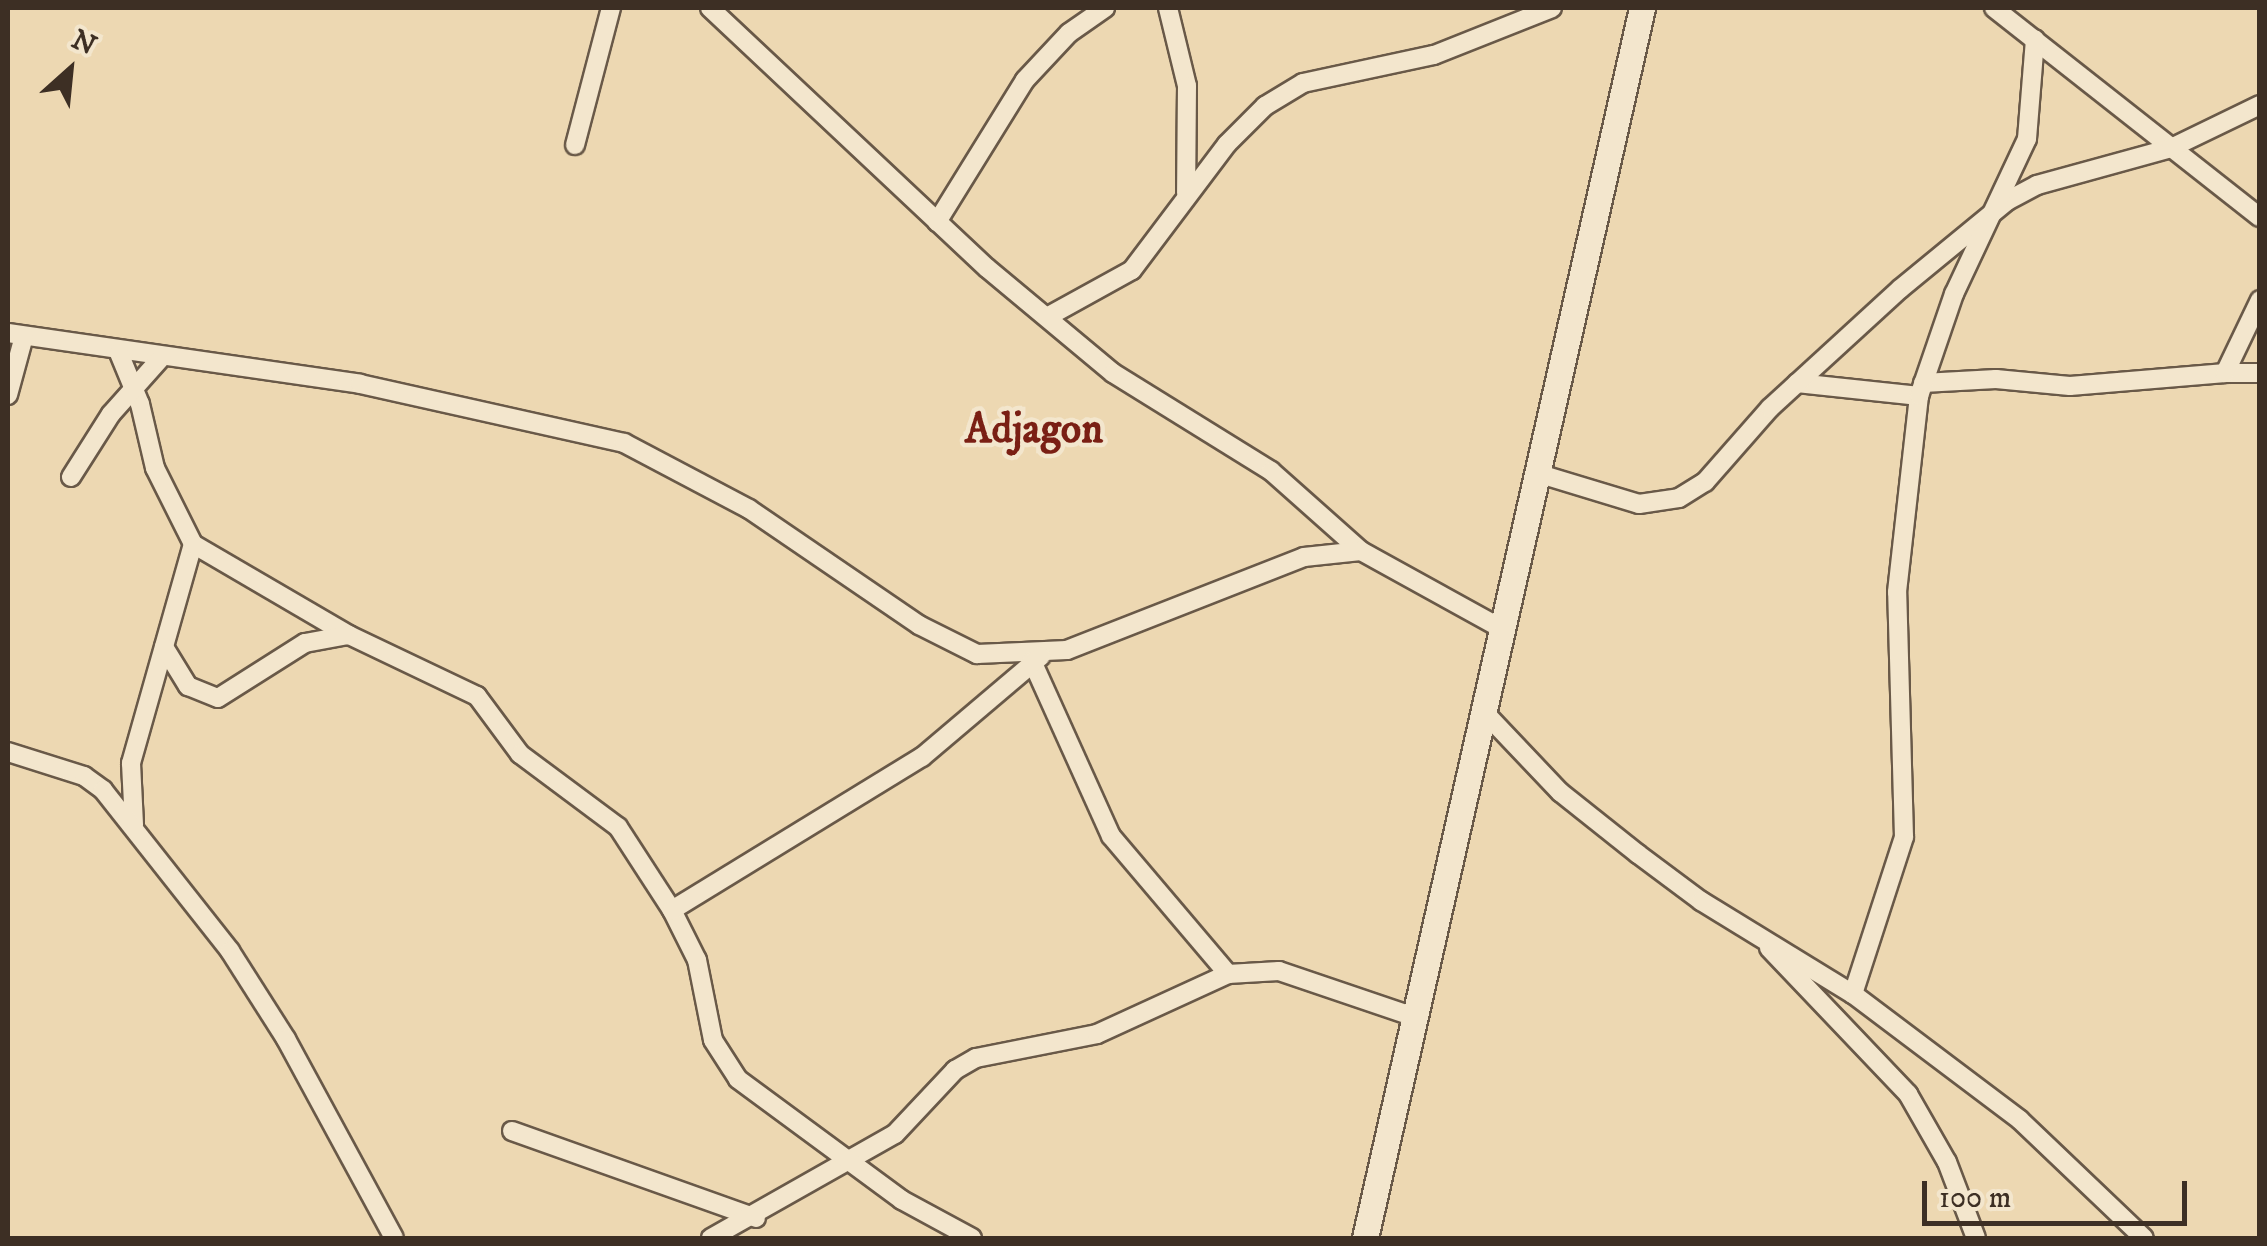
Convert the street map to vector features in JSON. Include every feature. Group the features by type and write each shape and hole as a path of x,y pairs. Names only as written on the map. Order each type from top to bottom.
{"street":[{"path":"576,146 610,8"},
{"path":"710,8 938,222 1113,373 1272,470 1361,551 1504,630"},
{"path":"938,222 1026,80 1068,33 1105,8"},
{"path":"1168,8 1187,86 1186,192"},
{"path":"1047,317 1132,270 1186,192 1265,106 1303,82 1434,56 1552,8"},
{"path":"1365,1238 1540,474 1586,240 1642,8"},
{"path":"1994,8 2260,217"},
{"path":"1853,994 1904,837 1896,592 1921,390 1954,294 2027,139 2034,39"},
{"path":"1540,474 1658,506 1705,482 1797,383 1994,211 2036,185 2171,148 2260,105"},
{"path":"2225,373 2260,300"},
{"path":"8,395 16,335 119,353 360,384 624,443 749,508 956,648 1036,658 1100,639 1304,557 1361,551"},
{"path":"119,353 135,387 155,468 192,544 349,635 477,696 520,754 618,827 672,910 697,960 722,1060 848,1160 972,1238"},
{"path":"71,476 135,387 162,357"},
{"path":"1797,383 1921,390 1996,379 2070,386 2260,373"},
{"path":"135,831 131,763 192,544"},
{"path":"164,647 188,686 218,698 305,643 349,635"},
{"path":"672,910 922,756 1036,658"},
{"path":"1036,658 1111,836 1228,974"},
{"path":"1486,714 1560,792 1701,901 1853,994 2020,1120 2144,1238"},
{"path":"8,752 91,780 135,831 249,980 394,1238"},
{"path":"1762,939 1908,1094 1947,1162 1976,1238"},
{"path":"711,1238 756,1218 907,1126 956,1070 976,1058 1097,1034 1228,974 1279,971 1415,1017"},
{"path":"512,1131 756,1218"}],"district":[{"name":"Adjagon","path":"1034,430"}]}
